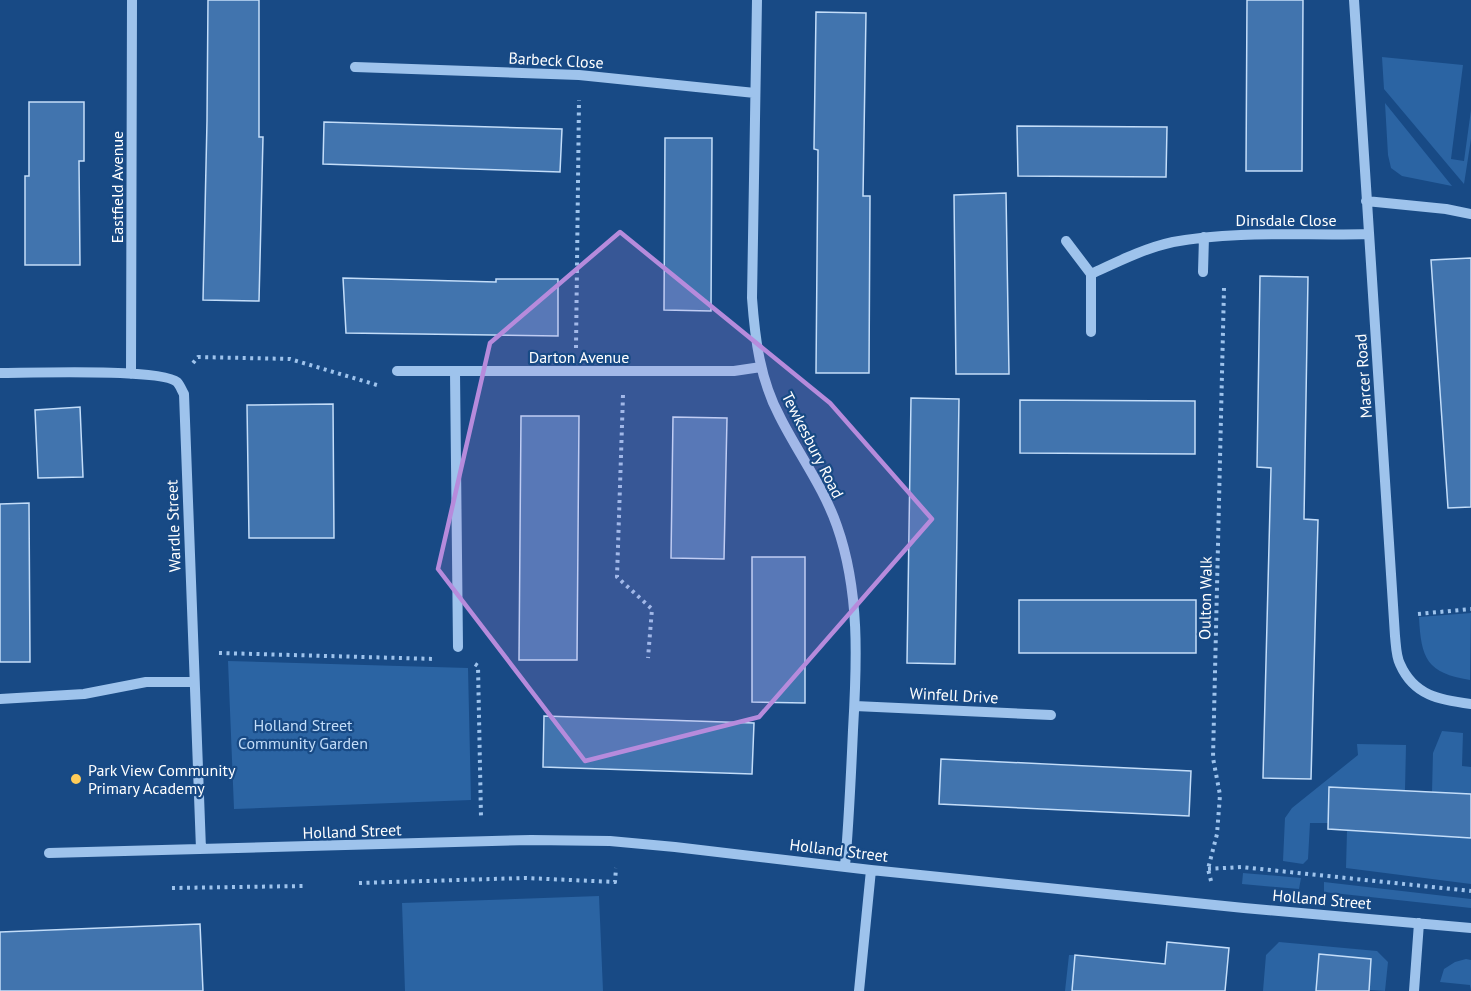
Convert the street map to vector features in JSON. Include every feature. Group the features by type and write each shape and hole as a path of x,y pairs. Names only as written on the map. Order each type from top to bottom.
{"street":[{"name":"Eastfield Avenue","path":"131,374 132,0"},
{"name":"Tewkesbury Road","path":"757,0 752,298 755,334 761,367 779,417 824,497 837,525 846,556 856,627 855,706 845,866"},
{"name":"Marcer Road","path":"1354,0 1395,636 1399,663 1413,684 1425,694 1439,699 1471,704"},
{"name":"Barbeck Close","path":"356,67 579,75 755,93"},
{"path":"1366,201 1446,209 1471,214"},
{"name":"Dinsdale Close","path":"1091,274 1170,243 1204,237 1251,234 1370,234"},
{"path":"1203,272 1204,237"},
{"path":"1066,241 1091,274 1091,332"},
{"name":"Darton Avenue","path":"397,371 734,371 761,367"},
{"path":"455,372 458,647"},
{"path":"0,373 131,374 165,377 176,382"},
{"name":"Wardle Street","path":"176,382 184,394 201,849"},
{"path":"0,699 84,694 146,682 193,682"},
{"name":"Winfell Drive","path":"855,706 1051,715"},
{"name":"Holland Street","path":"50,853 531,840 610,841 871,870 1471,928"},
{"path":"859,991 871,870"},
{"path":"1414,991 1419,923"}],"path":[{"path":"575,372 579,75"},
{"name":"Oulton Walk","path":"1218,905 1208,869 1217,834 1220,795 1213,758 1224,288"},
{"path":"176,382 198,357 290,359 376,386 397,371"},
{"path":"621,372 623,392 617,577 652,609 648,658"},
{"path":"1411,615 1471,609"},
{"path":"218,653 445,659"},
{"path":"469,660 478,666 481,842"},
{"path":"1208,869 1241,867 1471,891"},
{"path":"359,883 525,878 615,882 616,868"},
{"path":"172,888 304,886"}],"highlighted area":[{"path":"620,232 830,403 932,519 759,717 585,761 438,569 490,343"}],"green space":[{"path":"1382,57 1463,65 1451,159 1464,161 1471,110 1471,139 1464,184 1384,89"},
{"path":"1385,103 1452,186 1402,176 1391,168"},
{"path":"1471,613 1470,680 1444,673 1429,662 1422,644 1419,617"},
{"name":"Holland Street Community Garden","path":"228,661 468,668 471,800 234,809"},
{"path":"1442,731 1463,733 1462,766 1471,767 1471,794 1432,792 1433,753"},
{"path":"1357,744 1406,745 1405,791 1346,802 1329,801 1328,823 1310,823 1308,859 1303,864 1283,861 1285,818 1292,808 1358,755"},
{"path":"1347,831 1471,838 1471,884 1346,868"},
{"path":"1243,873 1301,878 1299,889 1242,884"},
{"path":"1324,882 1471,899 1471,908 1324,892"},
{"path":"599,896 603,991 405,991 402,903"},
{"path":"1279,942 1377,951 1388,962 1385,991 1369,990 1371,959 1319,954 1316,991 1263,991 1266,955"},
{"path":"1069,955 1075,955 1072,991 1065,991"},
{"path":"1471,960 1471,991 1470,985 1440,982 1444,969 1455,962"}],"building":[{"path":"208,0 259,0 259,137 263,137 259,301 203,300"},
{"path":"1247,0 1303,0 1302,171 1246,171"},
{"path":"816,12 866,13 863,196 870,196 869,373 816,373 818,150 814,149"},
{"path":"29,102 84,102 84,161 79,161 80,265 25,265 25,176 29,176"},
{"path":"324,122 562,129 560,172 323,164"},
{"path":"1017,126 1167,127 1166,177 1018,176"},
{"path":"665,138 712,138 711,311 664,310"},
{"path":"1006,193 1009,374 956,374 954,195"},
{"path":"1471,258 1471,507 1448,508 1431,260"},
{"path":"1260,276 1308,277 1304,519 1318,520 1311,779 1263,778 1271,468 1257,467"},
{"path":"343,278 496,282 496,279 558,279 558,336 346,333"},
{"path":"911,398 959,399 955,664 907,663"},
{"path":"1020,400 1195,401 1195,454 1020,453"},
{"path":"333,404 334,538 249,538 247,405"},
{"path":"80,407 83,477 38,478 35,410"},
{"path":"521,416 579,416 577,660 519,660"},
{"path":"673,417 727,418 724,559 671,558"},
{"path":"29,503 30,662 0,662 0,504"},
{"path":"752,557 805,557 805,703 752,702"},
{"path":"1019,600 1196,600 1196,653 1019,653"},
{"path":"544,716 754,723 752,774 543,767"},
{"path":"941,759 1191,771 1189,816 939,804"},
{"path":"1329,787 1471,794 1471,838 1328,829"},
{"path":"200,924 203,991 0,991 0,932"},
{"path":"1167,942 1229,948 1225,991 1072,991 1075,955 1165,964"},
{"path":"1319,954 1371,959 1369,991 1316,991"}],"place":[{"name":"Park View Community Primary Academy","path":"76,779"}]}
